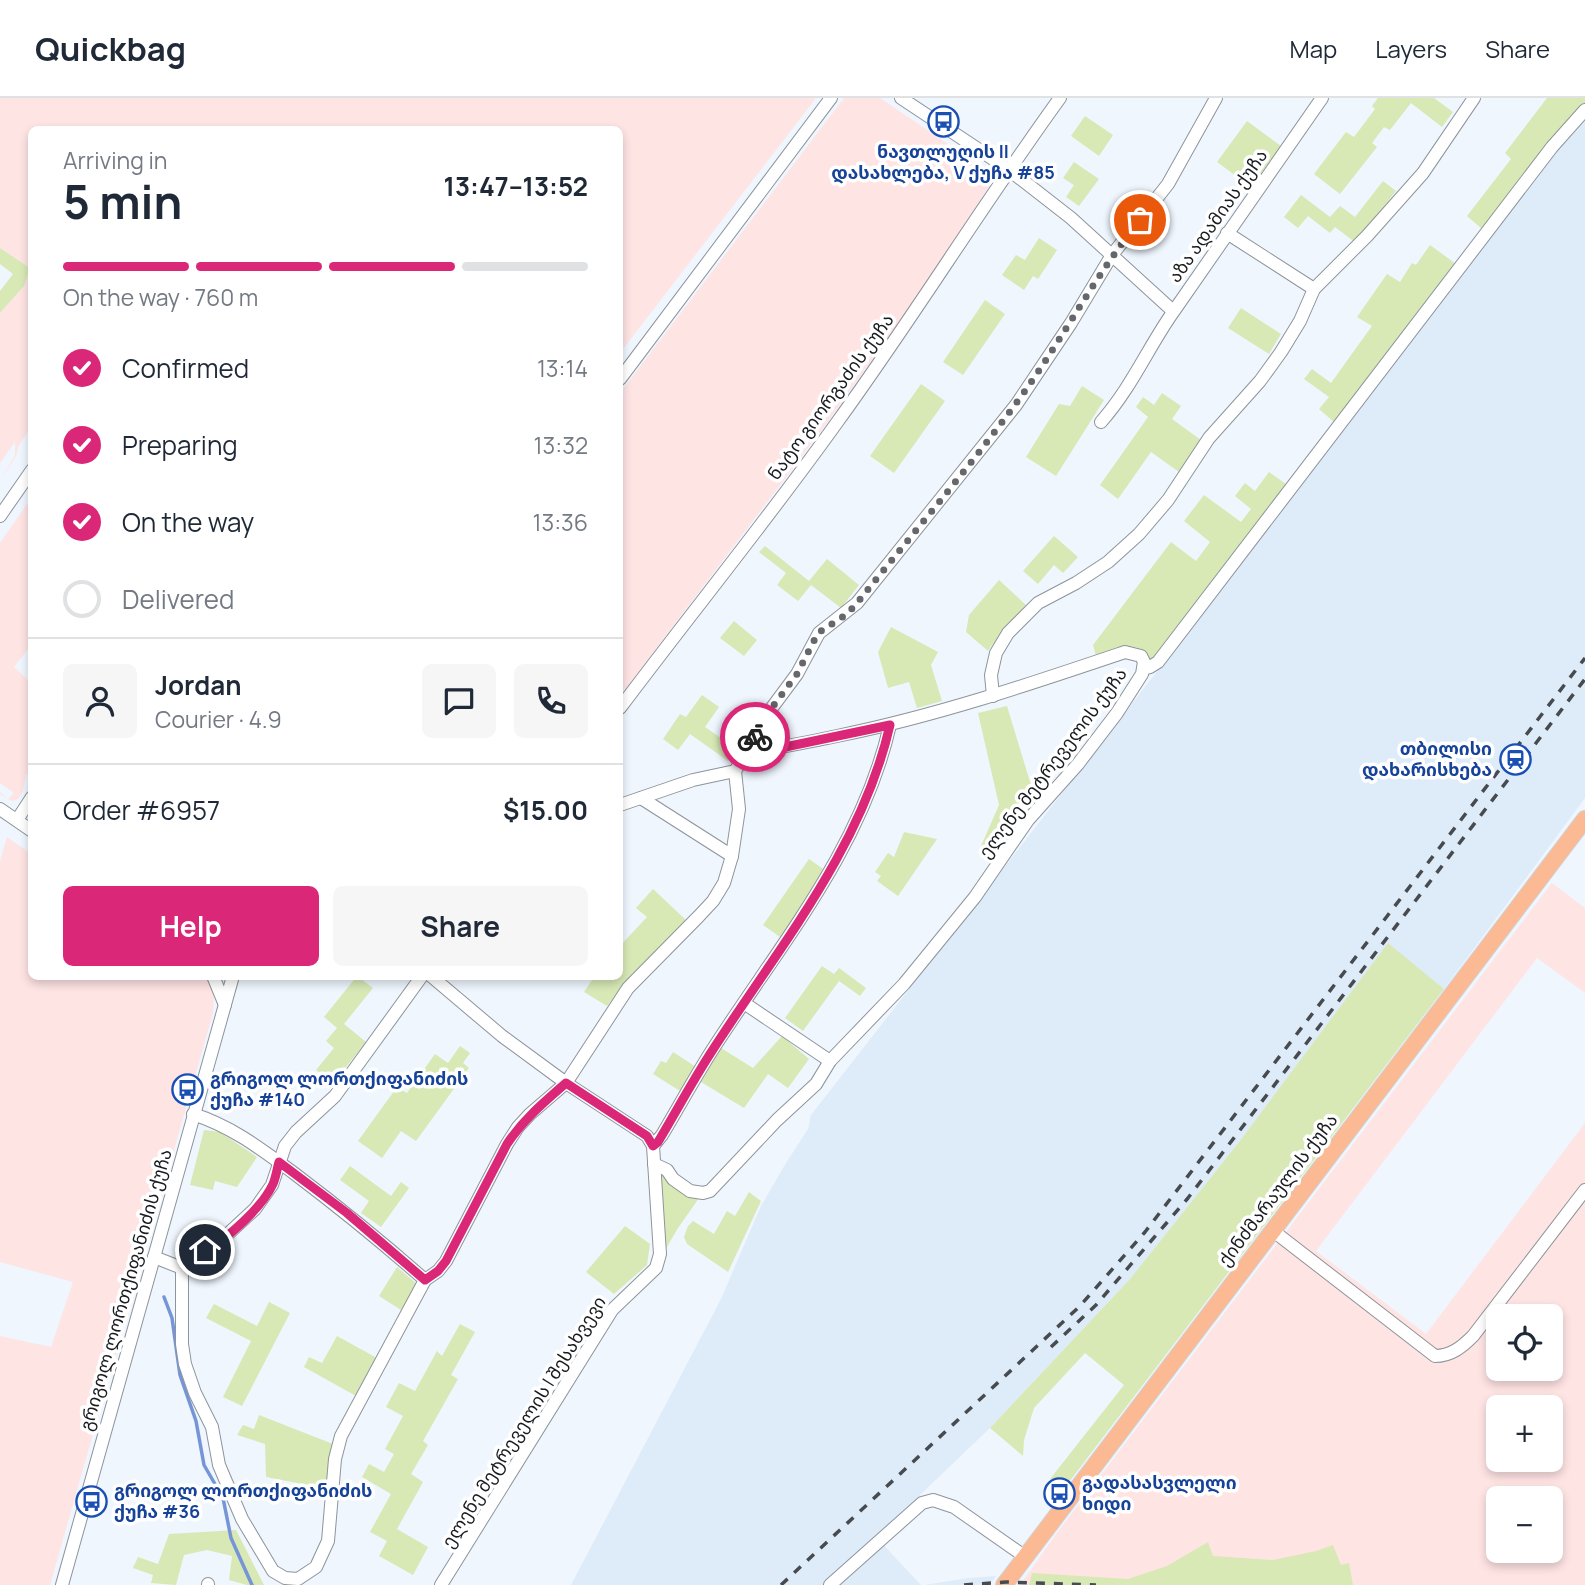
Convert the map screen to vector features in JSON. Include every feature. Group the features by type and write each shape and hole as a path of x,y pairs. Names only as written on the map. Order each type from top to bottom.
{"main road":[{"name":"ქინძმარაულის ქუჩა","path":"1004,1585 1585,819"}],"street":[{"path":"623,375 831,98"},
{"name":"აზა ადამიას ქუჩა","path":"901,98 1008,169 1071,218 1173,311 1322,98"},
{"name":"ნატო გიორგაძის ქუჩა","path":"623,704 838,422 955,253 1008,169 1060,98"},
{"path":"419,980 350,1077 323,1109 296,1132 285,1146 272,1185 255,1209 216,1245 188,1259 182,1268 181,1344 185,1364 195,1393 212,1427 219,1465 242,1520 273,1571 285,1578 298,1578 316,1567 328,1541 335,1459 341,1436 425,1280 446,1261 507,1144 530,1114 566,1083 628,988 713,901 724,883 732,856 739,809 735,771 768,713 797,674 818,633 847,614 857,603 1008,415 1071,323 1112,256 1168,184 1216,98"},
{"path":"748,751 771,750 890,725 992,696 991,675 996,653 1008,633 1038,603 1108,562 1139,534 1168,500 1209,438 1260,382 1300,321 1314,289 1367,236 1423,173 1474,98"},
{"path":"1143,669 1158,662 1552,147 1585,110"},
{"path":"1227,233 1314,289"},
{"path":"1101,422 1122,398 1148,349 1173,311"},
{"path":"0,516 28,476"},
{"name":"ელენე მეტრეველის ქუჩა","path":"654,1164 667,1170 673,1179 690,1191 710,1191 816,1084 830,1061 904,984 975,897 1028,820 1078,764 1117,713 1142,674 1144,662 1140,656 1125,652 992,696"},
{"path":"653,1146 658,1142 705,1061 831,872 875,779 890,725"},
{"path":"623,804 693,780 735,771"},
{"path":"641,798 732,856"},
{"path":"17,820 28,803"},
{"path":"0,808 28,828"},
{"path":"216,980 225,1005"},
{"name":"გრიგოლ ლორთქიფანიძის ქუჩა","path":"225,980 225,1005"},
{"name":"გრიგოლ ლორთქიფანიძის ქუჩა","path":"62,1585 232,980"},
{"path":"436,980 502,1036 566,1083 647,1136 653,1146 654,1164"},
{"path":"744,1003 830,1061"},
{"path":"193,1114 223,1124 279,1162 347,1213 425,1280"},
{"name":"ელენე მეტრეველის I შესახვევი","path":"441,1585 612,1310 656,1268 660,1254 654,1164"},
{"path":"1272,1230 1425,1348 1436,1356 1442,1356 1457,1350 1473,1336 1585,1190"},
{"path":"154,1257 182,1268"},
{"path":"830,1585 922,1503 933,1500 954,1507 1024,1556"}],"shaded area":[{"path":"0,98 816,98 623,349 623,126 28,126 28,267 0,248"},
{"path":"844,98 880,98 995,176 944,259 821,431 623,692 623,389"},
{"name":"თბილისი დახარისხება","path":"1585,119 1585,798 1444,989 1388,944 1239,1142 1130,1279 990,1428 876,1537 921,1585 571,1585 721,1299 761,1206 808,1129 811,1115 1162,665 1565,138"},
{"path":"28,274 28,432 19,445 16,456 0,481 15,455 15,442 0,463 0,313 24,286"},
{"path":"28,502 28,649 14,667 28,680 28,775 26,774 23,791 18,799 8,799 14,793 0,783 0,543"},
{"path":"7,837 28,852 28,980 208,980 214,996 213,1013 50,1585 0,1585 0,1336 51,1347 73,1282 0,1262 0,861"},
{"path":"1552,883 1585,908 1585,993 1537,958 1316,1251 1426,1334 1585,1123 1585,1585 1020,1585 1059,1530"},
{"path":"996,1576 989,1585 924,1585 969,1578"}],"green space":[{"path":"1378,98 1434,98 1453,112 1442,127 1411,103 1390,130 1384,127 1372,143 1377,147 1340,194 1314,174 1346,132 1354,137 1375,109 1372,106"},
{"path":"1547,98 1585,98 1585,104 1564,124 1482,229 1467,216 1511,159 1505,153"},
{"path":"1085,116 1113,135 1099,156 1071,136"},
{"path":"1247,121 1281,146 1251,187 1217,162"},
{"path":"1074,162 1099,179 1079,206 1066,197 1074,185 1063,178"},
{"path":"1383,181 1396,191 1356,243 1335,227 1330,233 1308,216 1298,228 1284,217 1301,195 1330,217 1340,206 1355,217"},
{"path":"1039,238 1057,250 1038,279 1033,276 1024,290 1002,275 1016,255 1025,260"},
{"path":"1430,245 1456,264 1335,423 1319,409 1329,397 1304,379 1312,369 1331,383 1372,326 1357,317 1387,274 1400,282 1412,263 1416,265"},
{"path":"0,248 28,267 28,274 24,286 0,313 0,291 13,274 0,264"},
{"path":"985,300 1005,314 963,375 943,362"},
{"path":"1241,308 1281,334 1269,354 1228,328"},
{"path":"921,384 945,401 894,473 870,456"},
{"path":"1082,386 1104,400 1056,476 1026,457 1059,404 1070,406"},
{"path":"1162,393 1181,406 1172,419 1201,440 1179,472 1151,452 1118,499 1100,485 1148,417 1136,407 1143,397 1154,405"},
{"path":"1269,472 1286,484 1155,658 1149,660 1145,653 1133,647 1096,656 1093,645 1171,542 1196,561 1210,542 1184,521 1204,495 1241,522 1251,509 1235,496 1245,483 1255,491"},
{"path":"1054,536 1078,557 1063,573 1054,565 1038,584 1023,571"},
{"path":"765,546 809,581 827,559 859,585 841,608 811,585 798,601 777,585 786,573 759,552"},
{"path":"999,580 1026,605 1020,616 988,651 966,632 969,615"},
{"path":"734,621 757,640 744,656 720,638"},
{"path":"891,627 938,652 931,665 942,701 917,708 909,682 888,688 878,652"},
{"path":"702,695 719,707 705,727 737,749 728,761 690,734 678,750 663,739 680,714 686,717"},
{"path":"1007,706 1034,795 995,850 981,846 999,805 978,713"},
{"path":"904,832 937,839 898,896 877,881 881,876 875,872 888,853 894,857"},
{"path":"809,859 826,871 780,937 763,925"},
{"path":"653,889 687,921 631,975 607,1006 584,992 592,980 623,980 623,943 647,917 636,908"},
{"path":"1388,943 1444,989 1063,1490 1050,1479 1124,1385 1085,1353 1034,1408 1024,1440 1023,1456 990,1428 1130,1279 1239,1142"},
{"path":"822,966 834,974 839,968 866,988 860,996 839,981 803,1031 785,1018"},
{"path":"354,980 362,980 373,988 344,1024 366,1042 333,1083 316,1070 334,1048 326,1041 337,1028 324,1017"},
{"path":"782,1036 809,1059 788,1088 768,1074 744,1108 701,1082 721,1048 753,1068"},
{"path":"460,1046 470,1053 463,1063 469,1068 416,1141 401,1131 382,1158 358,1141 397,1087 407,1093 435,1054 448,1063"},
{"path":"673,1052 696,1067 680,1091 653,1074 661,1061 666,1063"},
{"path":"204,1130 220,1132 257,1157 237,1187 215,1181 213,1190 190,1185"},
{"path":"350,1166 391,1196 401,1182 409,1188 381,1227 361,1213 369,1201 340,1180"},
{"path":"662,1171 699,1198 664,1252 659,1173"},
{"path":"749,1192 761,1201 728,1272 687,1244 684,1237 693,1221 714,1234 727,1211 735,1216"},
{"path":"625,1226 650,1244 647,1265 614,1294 586,1272"},
{"path":"397,1267 417,1284 401,1310 379,1296"},
{"path":"269,1302 290,1313 242,1406 223,1397 251,1341 206,1318 214,1304 257,1326"},
{"path":"460,1324 475,1332 451,1375 458,1379 423,1441 428,1445 411,1474 423,1482 397,1529 428,1547 413,1575 379,1556 387,1541 370,1532 391,1494 362,1477 369,1464 384,1472 394,1454 385,1449 403,1416 386,1407 399,1383 415,1391 437,1351 442,1356"},
{"path":"337,1336 377,1358 356,1396 304,1367 309,1357 322,1363"},
{"path":"259,1415 333,1444 327,1500 306,1497 308,1485 266,1477 265,1444 237,1435 243,1425 254,1429"},
{"path":"236,1530 264,1585 247,1585 229,1580 232,1556 207,1550 184,1555 176,1585 151,1583 153,1575 133,1568 138,1557 158,1564 169,1534"},
{"path":"1208,1542 1213,1556 1273,1560 1333,1545 1341,1565 1349,1563 1353,1585 1029,1585 1032,1573 1128,1579 1167,1566"}],"waterway":[{"path":"164,1297 172,1318 180,1375 196,1421 204,1465 223,1498 231,1538 252,1585"}],"railway":[{"path":"781,1585 1080,1306 1145,1232 1585,658"},
{"path":"1051,1347 1096,1305 1188,1198 1585,679"},
{"path":"964,1585 1006,1582 1096,1585"}],"way so far":[{"path":"755,737 768,713 797,674 818,633 847,614 857,603 1016,405 1112,256 1140,220"}],"place":[{"name":"ნავთლუღის II დასახლება, V ქუჩა #85","path":"943,122"},
{"name":"თბილისი დახარისხება","path":"1515,759"},
{"name":"გრიგოლ ლორთქიფანიძის ქუჩა #140","path":"187,1089"},
{"name":"გადასასვლელი ხიდი","path":"1059,1493"},
{"name":"გრიგოლ ლორთქიფანიძის ქუჩა #36","path":"91,1501"}],"route":[{"path":"205,1250 216,1245 255,1209 272,1185 279,1162 347,1213 425,1280 446,1261 518,1127 566,1083 647,1136 653,1146 658,1142 711,1052 831,872 875,779 890,725 771,750 748,751 755,737"}]}
